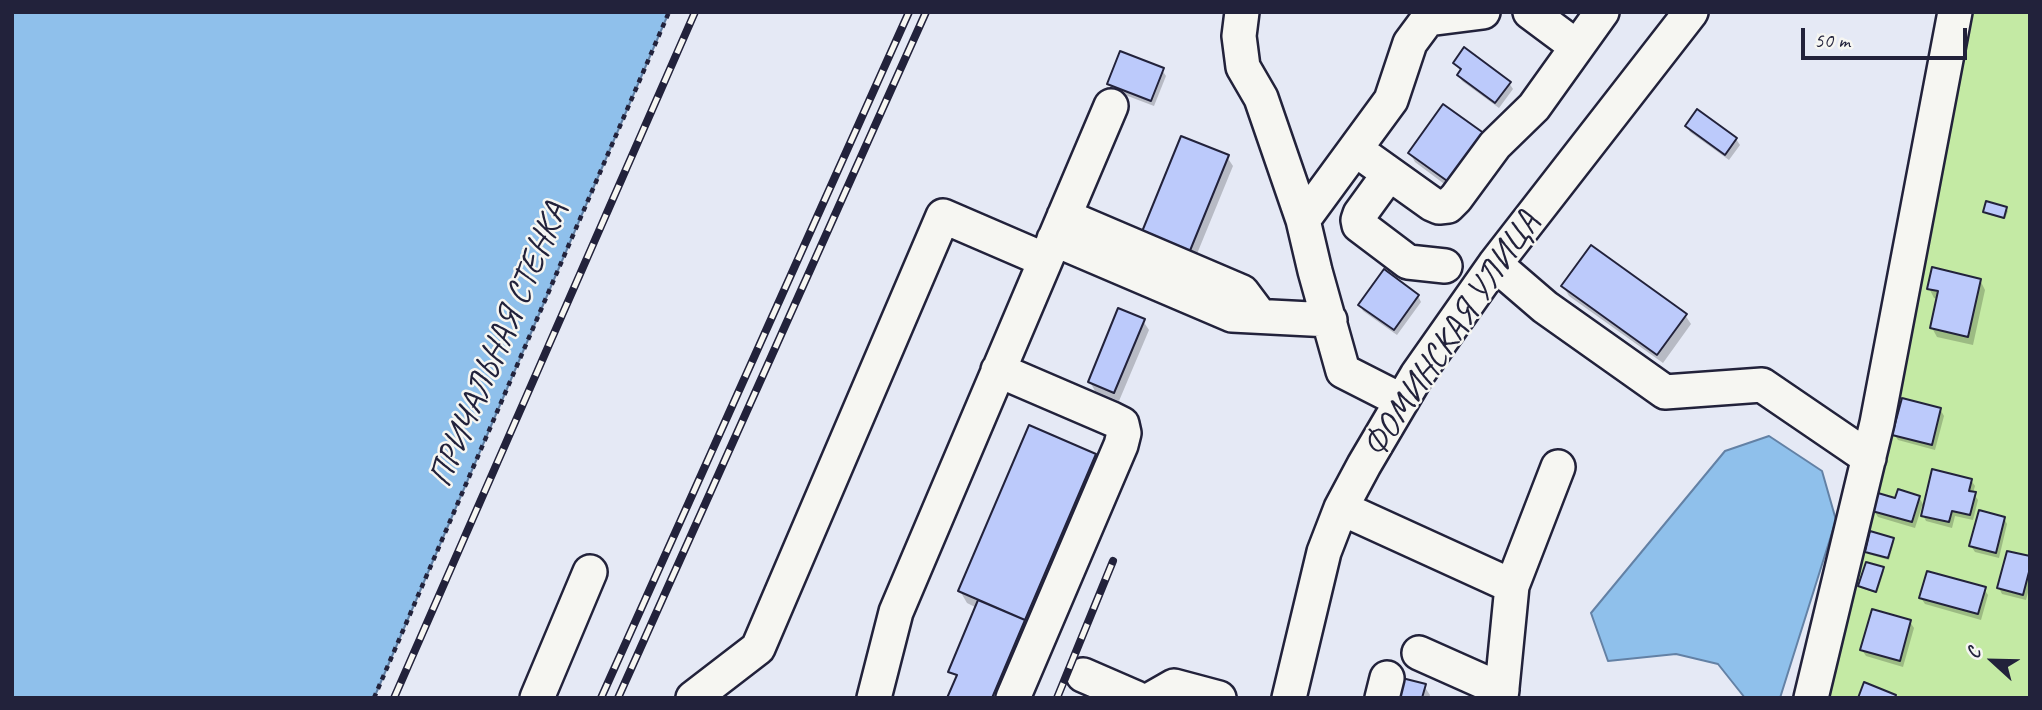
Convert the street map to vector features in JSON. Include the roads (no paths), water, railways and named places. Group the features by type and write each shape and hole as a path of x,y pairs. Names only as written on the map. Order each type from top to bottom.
{"street":[{"path":"1242,12 1239,36 1243,67 1261,98 1303,220 1343,371 1402,401"},
{"path":"1303,220 1391,100 1410,43 1430,15 1483,12"},
{"path":"1530,12 1577,47"},
{"path":"1355,149 1432,204 1439,207 1448,206 1494,145 1534,107 1602,12"},
{"name":"ФОМИНСКАЯ УЛИЦА","path":"1289,698 1324,552 1341,508 1402,401 1495,264 1691,12"},
{"path":"1811,698 1869,458 1955,12"},
{"path":"874,698 896,612 1111,106"},
{"path":"1389,174 1358,220 1363,245 1408,262 1445,266"},
{"path":"693,698 758,648 943,216 1054,238 1232,315 1330,320"},
{"path":"1495,264 1545,307 1665,392 1762,385 1869,458"},
{"path":"998,370 1112,419 1122,424 1124,433 1013,698"},
{"path":"1419,653 1502,694 1513,586 1558,467"},
{"path":"1341,508 1513,586"},
{"path":"537,698 590,572"},
{"path":"1083,675 1136,698"},
{"path":"1153,698 1174,686 1219,698"}],"water":[{"path":"12,12 669,12 374,698 12,698"},
{"path":"1769,436 1822,471 1836,520 1780,698 1745,698 1718,664 1676,654 1608,661 1591,613 1725,451"}],"railway":[{"path":"394,698 695,12"},
{"path":"601,698 909,12"},
{"path":"618,698 926,12"},
{"path":"1057,698 1113,561"}]}
